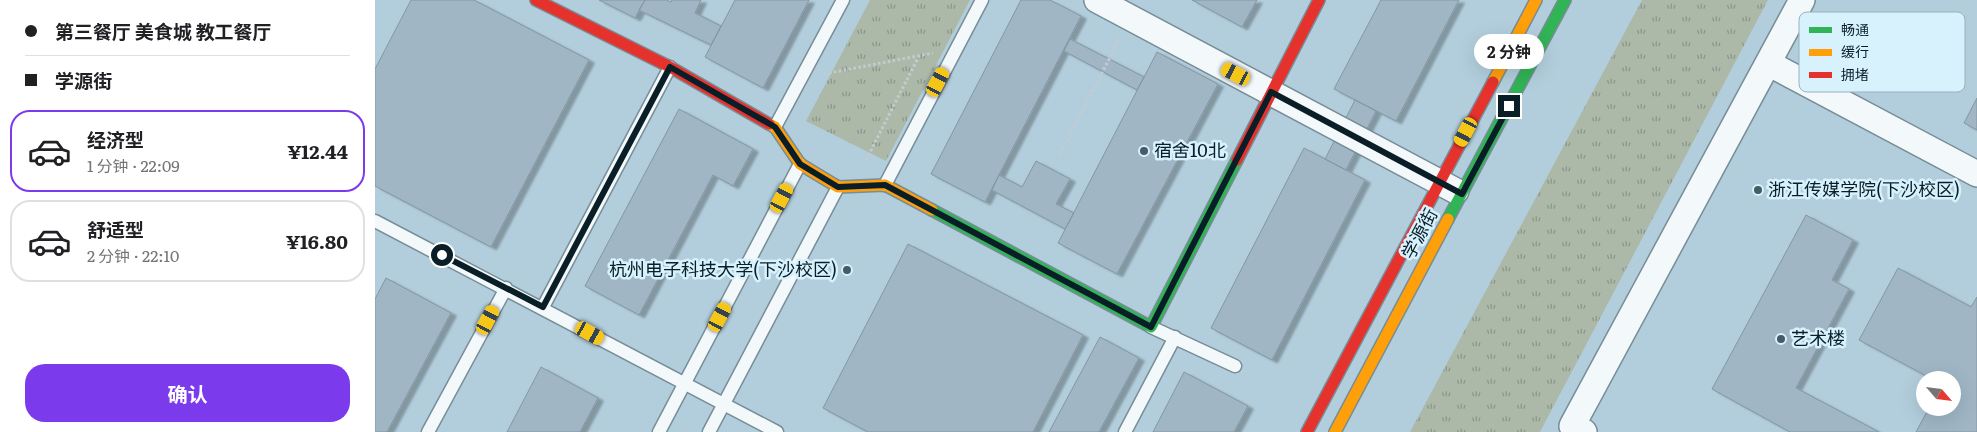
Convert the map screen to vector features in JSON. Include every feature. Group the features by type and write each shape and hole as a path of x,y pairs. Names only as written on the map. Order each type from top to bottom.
{"street":[{"path":"535,0 670,67 775,127 800,164 838,187 885,185 1151,327 1319,0"},
{"path":"1097,0 1381,149 1462,194"},
{"name":"学源街","path":"1307,432 1535,0"},
{"name":"学源街","path":"1335,432 1565,0"},
{"path":"1584,432 1572,426 1802,0"},
{"path":"1768,63 1799,79"},
{"path":"1823,92 1977,174"}],"lane":[{"path":"775,127 843,0"},
{"path":"885,185 982,0"},
{"path":"543,307 670,67"},
{"path":"659,432 800,164"},
{"path":"709,432 838,187"},
{"path":"376,223 543,307 684,385 777,432"},
{"path":"428,432 506,288"},
{"path":"1151,327 1235,366"},
{"path":"1125,432 1175,337"}],"path":[{"path":"1060,154 1130,19"},
{"path":"802,78 956,48"},
{"path":"853,186 920,56"}],"green space":[{"path":"870,0 970,0 886,161 806,121"},
{"path":"1642,0 1768,0 1540,432 1410,432"}],"building":[{"path":"411,0 474,0 589,60 491,247 375,186 375,69"},
{"path":"599,0 645,0 635,18"},
{"path":"645,0 667,0 671,2 672,0 701,0 695,13 721,26 711,45 639,10"},
{"path":"735,0 809,0 763,88 705,57"},
{"path":"1021,0 1050,0 1081,16 985,202 931,174"},
{"path":"1192,0 1257,0 1242,27"},
{"path":"1381,0 1459,0 1396,121 1334,89"},
{"path":"1070,39 1144,77 1137,90 1064,51"},
{"name":"宿舍10北","path":"1157,52 1218,84 1117,274 1058,243"},
{"path":"1977,98 1977,130 1964,123"},
{"path":"1355,100 1376,111 1346,170 1325,159"},
{"path":"679,109 753,149 733,186 713,175 639,315 585,286"},
{"path":"1304,148 1365,180 1272,360 1211,328"},
{"path":"1036,161 1070,179 1056,204 1074,213 1065,229 992,190 999,175 1022,187"},
{"name":"艺术楼","path":"1806,215 1853,240 1832,280 1849,289 1796,388 1879,432 1790,432 1712,389"},
{"path":"908,244 1083,335 1033,432 868,432 823,408"},
{"name":"艺术楼","path":"1898,268 1971,307 1977,297 1977,432 1916,432 1925,416 1961,416 1961,371 1917,371 1859,340"},
{"path":"386,278 451,313 387,432 375,432 375,299"},
{"path":"1100,337 1139,358 1099,432 1049,432"},
{"path":"541,367 598,398 580,432 507,432"},
{"path":"1184,372 1248,406 1234,432 1153,432"}],"traffic: fast":[{"path":"1448,219 1565,0"},
{"path":"932,210 1151,327 1237,160"}],"traffic: slow":[{"path":"1493,82 1536,0"},
{"path":"769,124 775,127 800,164 838,187 885,185 932,210"},
{"path":"1335,432 1448,219"}],"traffic: jam":[{"path":"536,0 670,67 769,124"},
{"path":"1237,160 1319,0"},
{"path":"1307,432 1493,82"}],"place":[{"name":"宿舍10北","path":"1144,151"},
{"name":"浙江传媒学院(下沙校区)","path":"1758,190"},
{"name":"杭州电子科技大学(下沙校区)","path":"847,270"},
{"name":"艺术楼","path":"1781,339"}],"route":[{"path":"442,255 543,307 670,67 775,127 800,164 838,187 885,185 1151,327 1271,92 1381,149 1462,194 1509,106"}]}
